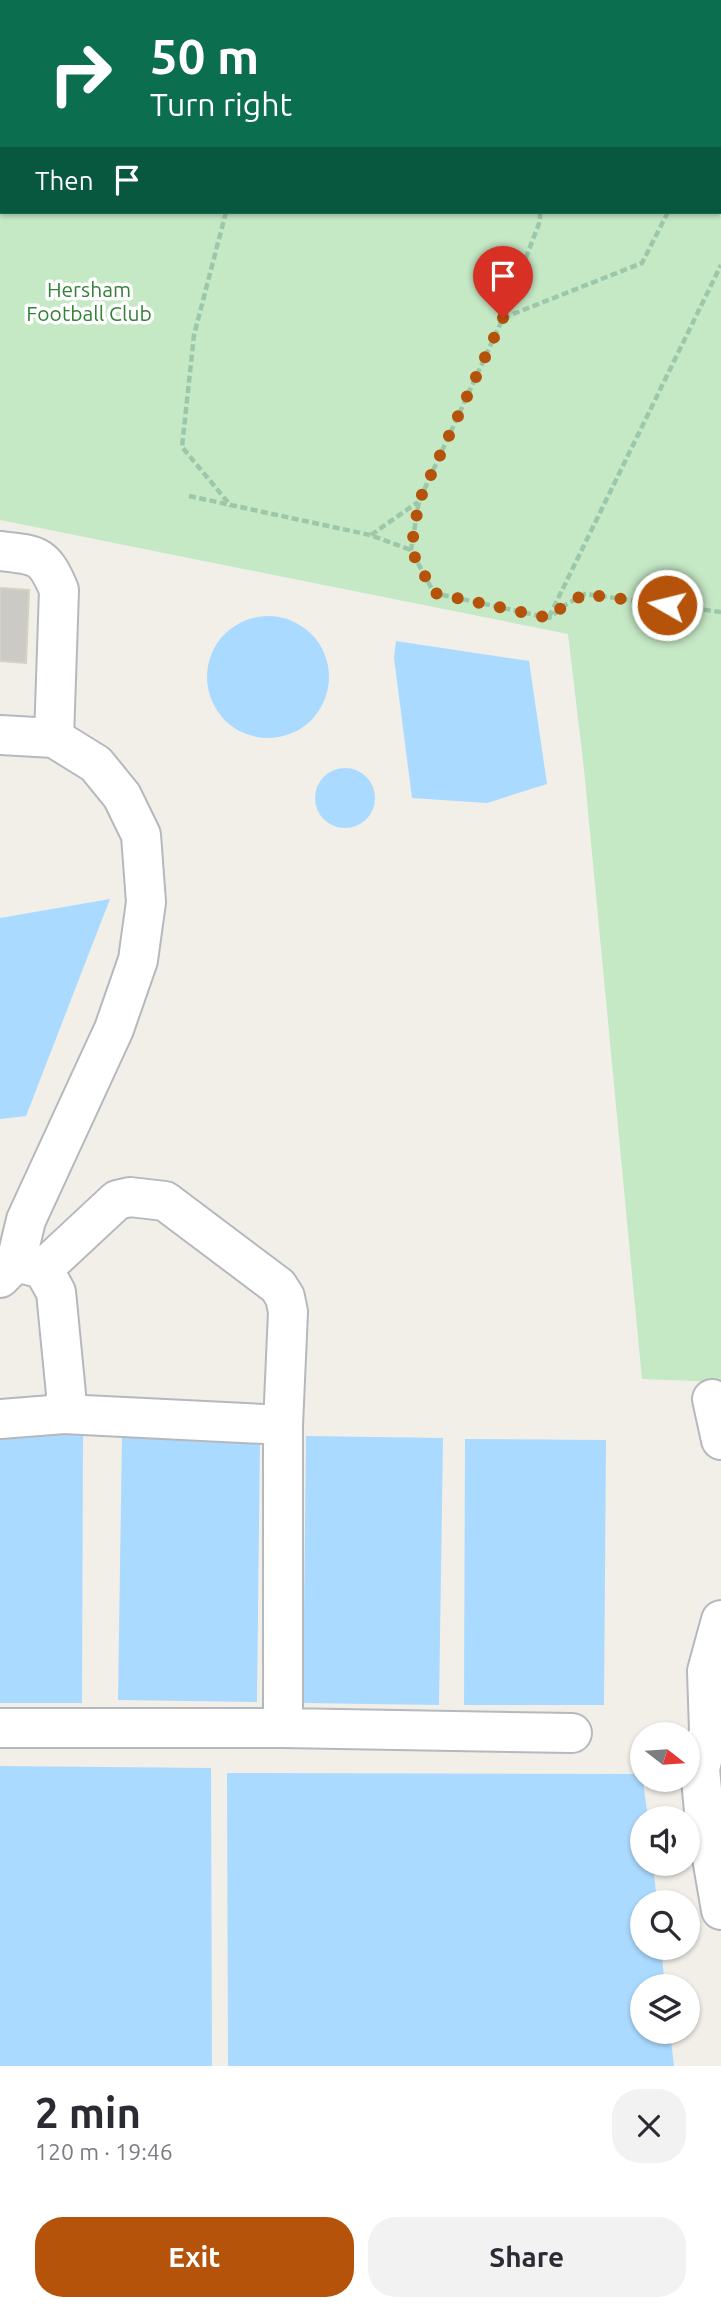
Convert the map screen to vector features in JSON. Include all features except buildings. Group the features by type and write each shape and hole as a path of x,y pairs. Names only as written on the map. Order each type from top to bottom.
{"lane":[{"path":"0,551 33,555 50,568 59,590 54,738"},
{"path":"0,734 54,738 96,764 122,796 141,835 146,902 138,960 114,1029 26,1220 20,1270"},
{"path":"20,1270 117,1200 130,1197 165,1201 278,1286 285,1297 288,1312 283,1425 283,1728"},
{"path":"20,1270 56,1292 66,1394 64,1414"},
{"path":"712,1399 721,1440"},
{"path":"0,1419 64,1414 283,1425"},
{"path":"721,1620 707,1671 709,1731 700,1769 704,1811 721,1910"},
{"path":"0,1728 283,1728 572,1733"}],"path":[{"path":"225,214 194,335 182,447 231,506"},
{"path":"540,214 540,221 503,318 419,501 411,550 434,593 549,618"},
{"path":"503,318 642,263 667,214"},
{"path":"549,618 721,265"},
{"path":"188,496 370,535 411,550"},
{"path":"370,535 419,501"},
{"path":"549,618 566,604 585,594 721,612"}],"green space":[{"name":"Hersham Football Club","path":"0,214 721,214 721,1382 642,1379 584,769 568,634 0,520"}],"water":[{"path":"268,616 291,621 311,634 324,654 329,677 324,700 311,720 291,733 268,738 245,733 225,720 212,700 207,677 212,654 225,634 245,621"},
{"path":"396,641 529,661 547,784 487,803 412,798 394,658"},
{"path":"339,768 351,768 370,781 375,798 373,810 362,823 351,828 339,828 320,815 315,804 315,792 328,773"},
{"path":"110,899 26,1116 0,1119 0,918"},
{"path":"0,1432 83,1433 82,1703 0,1703"},
{"path":"122,1435 260,1437 257,1702 118,1700"},
{"path":"306,1436 443,1438 439,1705 303,1703"},
{"path":"465,1439 606,1440 604,1705 464,1705"},
{"path":"0,1766 211,1768 212,2066 0,2066"},
{"path":"227,1773 630,1774 630,1792 644,1792 646,1806 630,1806 630,1876 654,1876 656,1890 630,1890 630,1960 662,1960 664,1974 630,1974 630,2044 671,2044 674,2066 228,2066"}],"route":[{"path":"503,318 419,501 411,550 434,593 549,618 566,604 585,594 667,605"}]}
